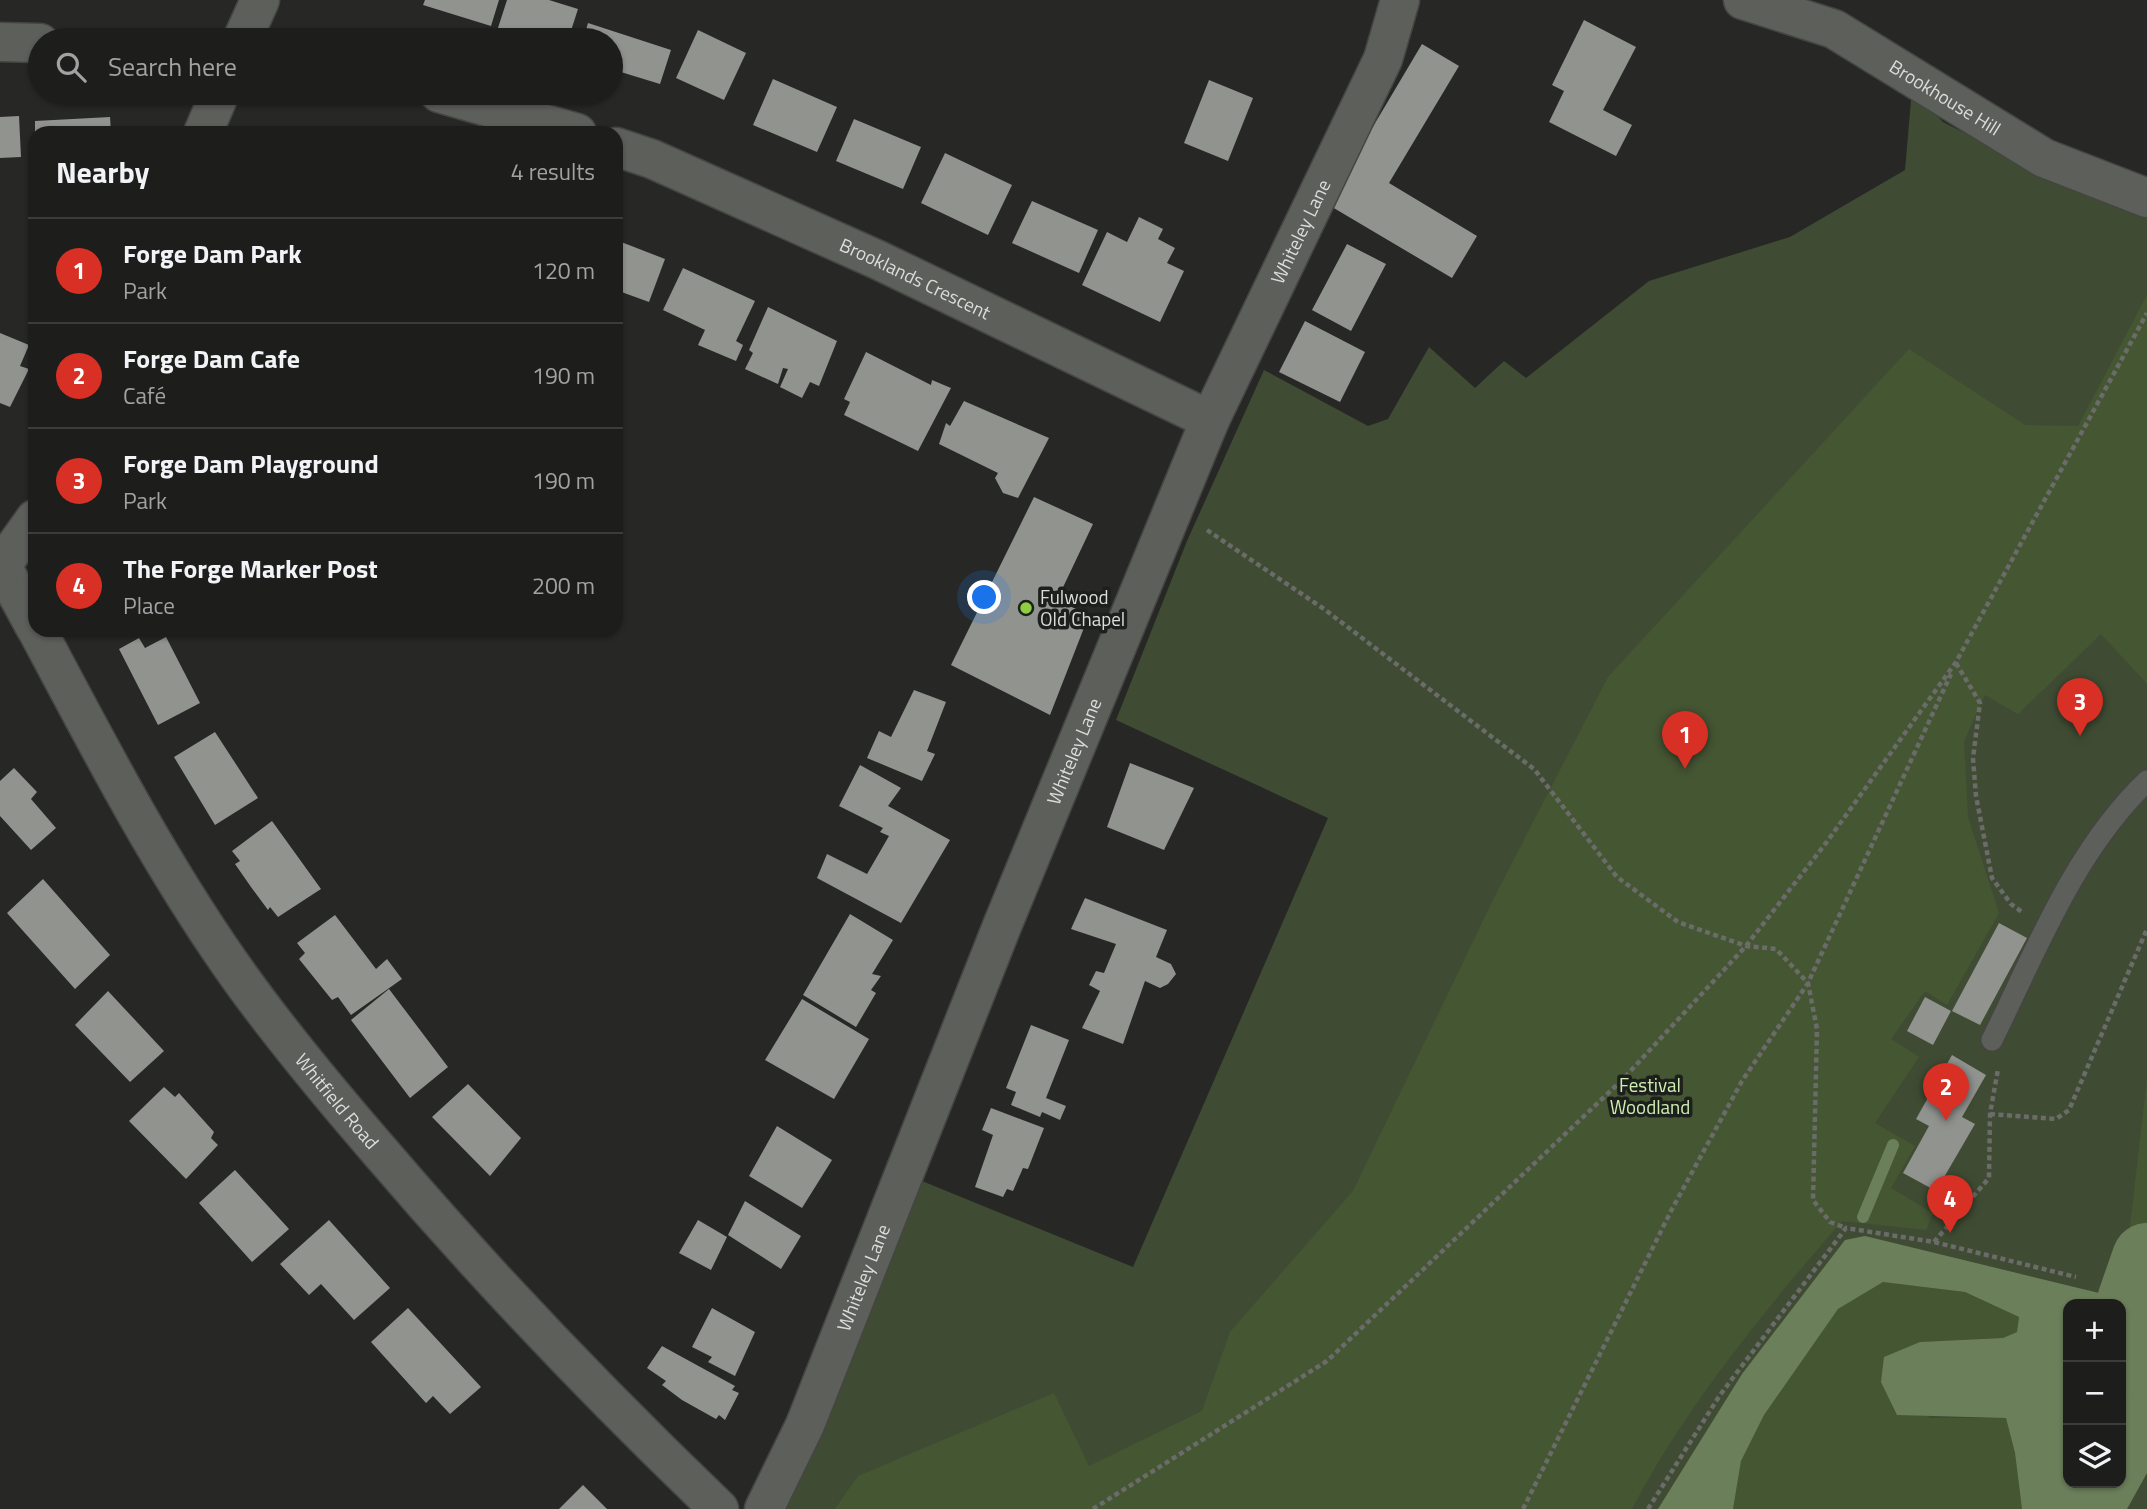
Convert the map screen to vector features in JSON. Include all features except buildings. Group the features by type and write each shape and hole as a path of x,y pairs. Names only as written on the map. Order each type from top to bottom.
{"street":[{"path":"247,28 260,0"},
{"name":"Whiteley Lane","path":"764,1509 805,1425 1002,926 1210,420 1383,59 1400,0"},
{"name":"Brookhouse Hill","path":"1743,0 1834,29 2044,158 2147,198"},
{"path":"0,42 28,43"},
{"path":"206,126 215,105"},
{"path":"480,105 553,126"},
{"name":"Brooklands Crescent","path":"623,150 677,170 878,260 1210,420"},
{"path":"1,567 28,529"},
{"name":"Whitfield Road","path":"1,567 28,614"},
{"name":"Whitfield Road","path":"41,637 99,750 171,875 232,968 339,1104 454,1238 646,1440 719,1509"}],"lane":[{"path":"1992,1040 2081,863 2118,810 2147,781"}],"path":[{"path":"1523,1509 1672,1209 1742,1081 1808,984 1956,662 2147,313"},
{"path":"1174,509 1324,609 1534,769 1617,877 1678,922 1746,946 1776,949 1808,984 1817,1029 1813,1200 1830,1222 1846,1228 1934,1242 2076,1277"},
{"path":"1956,662 1980,703 1973,758 1976,796 1992,878 2011,904 2030,918 2048,925"},
{"path":"1093,1509 1327,1361 1624,1078 1746,946 1826,843 1956,662"},
{"path":"1990,1114 2056,1119 2069,1110 2147,929"},
{"path":"1934,1242 1989,1178 1990,1114 1999,1074 1992,1040"},
{"path":"1648,1509 1720,1395 1846,1228"}],"green space":[{"path":"1912,89 1943,122 2084,194 2147,215 2147,1509 783,1509 922,1181 1133,1267 1328,818 1116,720 1187,541 1264,370 1368,426 1388,419 1429,347 1475,388 1504,361 1526,378 1649,281 1790,237 1905,170"},
{"name":"Festival Woodland","path":"2147,295 2147,684 2101,634 2018,714 1985,695 1964,741 1968,817 1999,913 1947,1005 1925,991 1891,1039 1919,1057 1875,1123 1915,1146 1891,1188 1933,1213 1926,1230 1842,1221 1784,1289 1702,1395 1632,1509 835,1509 858,1476 1054,1393 1089,1466 1202,1411 1230,1332 1353,1191 1494,898 1608,677 1909,349 2025,425 2078,426"},
{"path":"2147,1079 2147,1277 2125,1270"},
{"path":"1883,1282 1965,1292 2019,1317 2017,1332 2003,1338 1920,1342 1929,1418 2006,1418 2015,1453 2022,1509 1733,1509 1741,1461 1764,1415 1838,1309"}],"shaded area":[{"path":"1865,1236 2124,1299 2063,1299 2063,1488 2126,1488 2126,1300 2132,1301 2147,1308 2147,1473 2127,1509 2022,1509 2015,1453 2006,1418 1897,1415 1881,1382 1884,1357 1920,1342 2003,1338 2017,1332 2019,1317 1965,1292 1883,1282 1838,1309 1764,1415 1741,1461 1733,1509 1658,1509 1742,1374 1845,1240"}],"waterway":[{"path":"1863,1217 1893,1145"},
{"path":"2147,1258 2132,1301 2147,1368"}],"place":[{"name":"Fulwood Old Chapel","path":"1026,608"},
{"name":"Forge Dam Playground","path":"2080,736"},
{"name":"Forge Dam Park","path":"1685,769"},
{"name":"Forge Dam Cafe","path":"1946,1121"},
{"name":"The Forge Marker Post","path":"1950,1233"}]}
